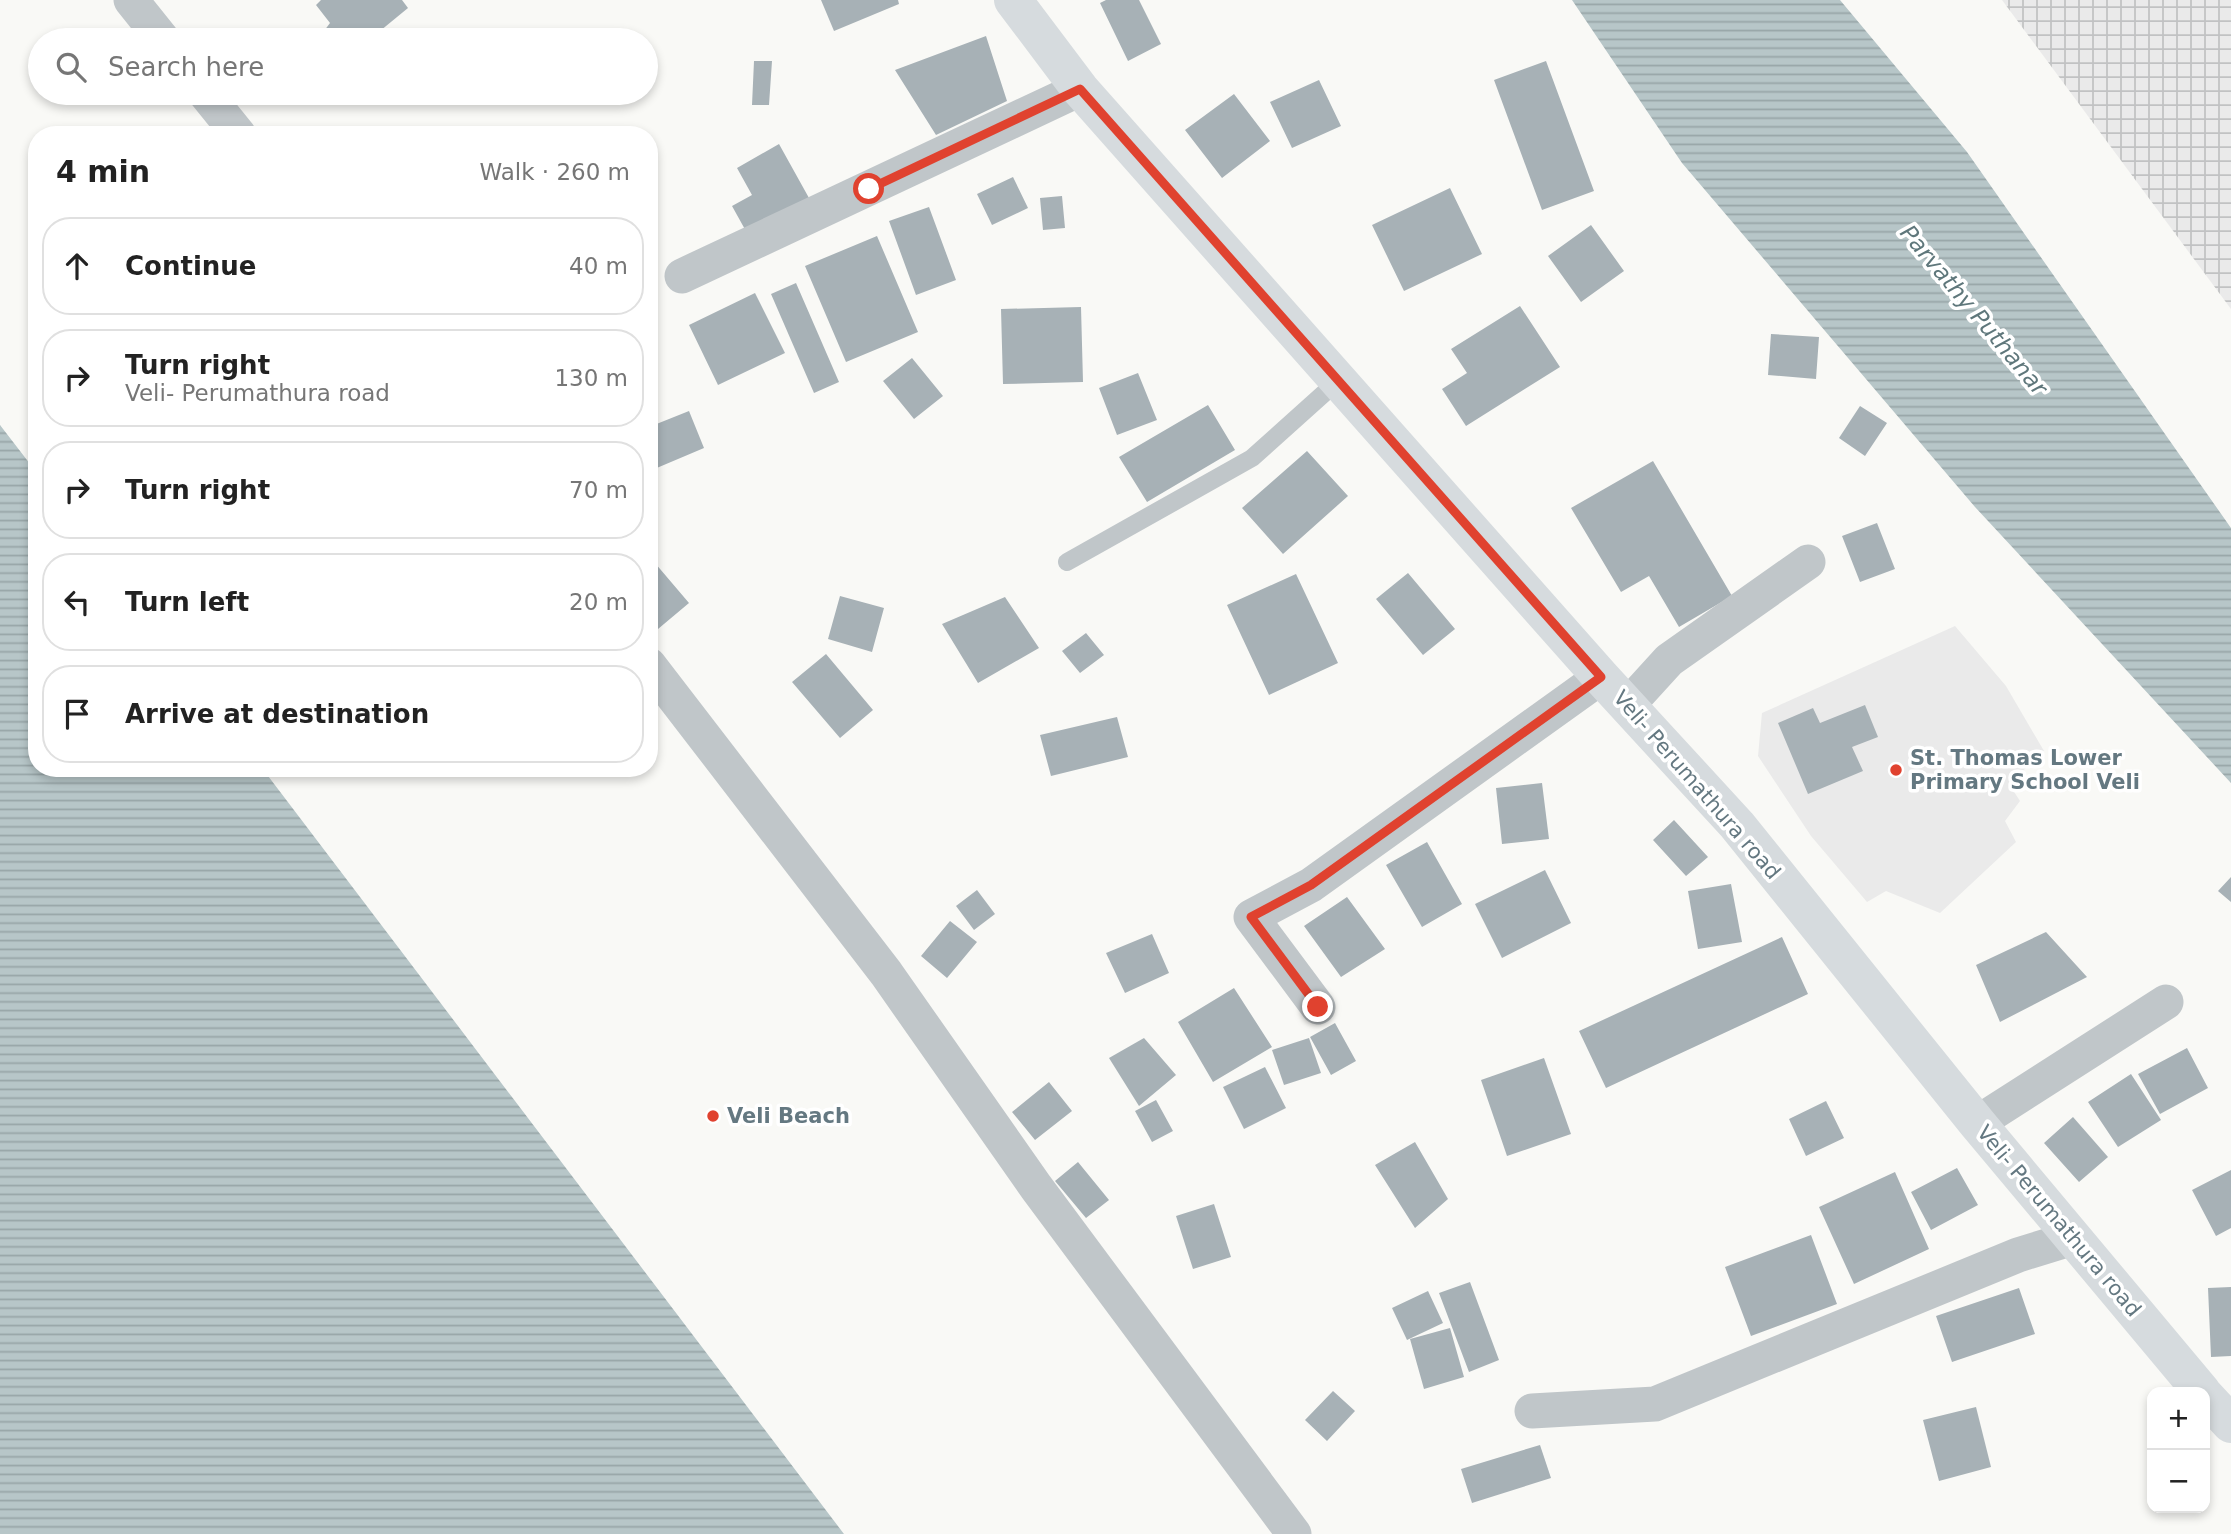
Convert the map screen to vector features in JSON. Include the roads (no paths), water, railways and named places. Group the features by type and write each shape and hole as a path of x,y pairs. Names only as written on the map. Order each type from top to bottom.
{"main road":[{"name":"Veli- Perumathura road","path":"1013,0 1080,89 1340,379 1601,677 1737,825 1977,1123 2197,1387"},
{"name":"Veli- Perumathura road","path":"2210,1402 2231,1424"}],"street":[{"path":"131,0 153,28"},
{"path":"682,276 1080,89"},
{"path":"215,105 232,126"},
{"path":"1628,705 1669,660 1808,562"},
{"path":"658,677 887,973 1036,1187 1294,1534"},
{"path":"1318,1007 1251,917 1311,885 1601,677"},
{"path":"1977,1123 2166,1002"},
{"path":"1532,1411 1654,1404 2018,1255 2073,1238"}],"lane":[{"path":"1068,562 1252,458 1340,379"}],"water":[{"name":"Parvathy Puthanar","path":"1572,0 1840,0 1967,152 2231,528 2231,783 1975,507 1682,163"},
{"path":"0,425 28,461 28,777 269,777 844,1534 0,1534"}],"place":[{"name":"St. Thomas Lower Primary School Veli","path":"1896,770"},
{"name":"Veli Beach","path":"713,1116"}]}
